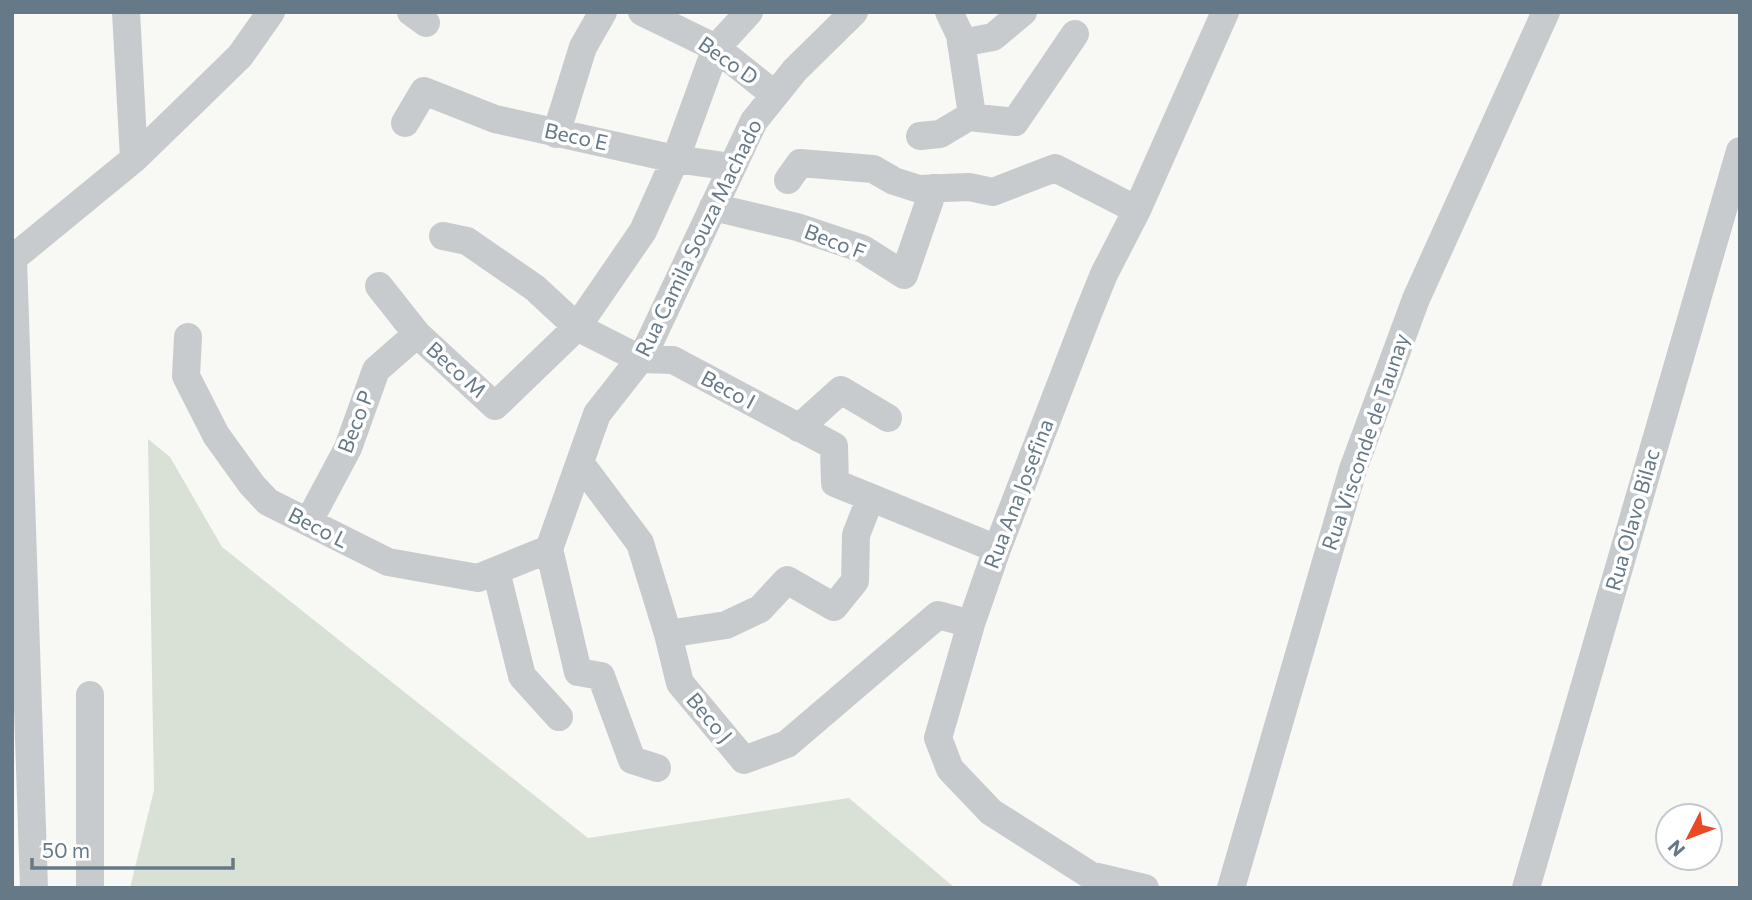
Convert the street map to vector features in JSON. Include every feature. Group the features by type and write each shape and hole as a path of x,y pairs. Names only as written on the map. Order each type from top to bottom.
{"street":[{"path":"126,12 134,159"},
{"path":"34,888 13,259 134,159 240,56 271,12"},
{"path":"556,134 583,47 603,12"},
{"path":"577,327 643,230 675,159 716,48 749,12"},
{"name":"Rua Camila Souza Machado","path":"550,550 597,414 640,359 754,121 795,70 854,12"},
{"path":"949,12 960,35 972,115 970,117"},
{"path":"961,43 992,37 1023,12"},
{"name":"Rua Ana Josefina","path":"1145,888 1090,875 991,812 950,769 938,738 971,624 997,549 1104,274 1137,210 1225,12"},
{"name":"Rua Visconde de Taunay","path":"1231,888 1353,469 1416,299 1546,12"},
{"name":"Beco D","path":"648,13 716,48 775,95"},
{"path":"920,136 940,134 970,117 1015,122 1075,34"},
{"name":"Beco E","path":"405,123 424,91 495,119 675,159 732,167"},
{"name":"Rua Olavo Bilac","path":"1526,888 1740,151"},
{"path":"788,180 800,163 873,169 894,181 919,189 969,187 993,192 1055,168 1137,210"},
{"name":"Beco F","path":"713,207 797,227 863,249 904,275 934,188"},
{"name":"Beco I","path":"443,236 467,241 536,288 577,327 640,359 673,360 834,446 835,483 997,549"},
{"name":"Beco M","path":"379,286 417,334 495,405 577,327"},
{"name":"Beco P","path":"309,521 348,448 376,370 417,334"},
{"name":"Beco L","path":"188,337 186,376 216,435 252,485 268,502 388,562 478,578 550,550"},
{"path":"799,428 841,390 888,418"},
{"name":"Beco J","path":"580,463 640,542 680,683 744,761 787,744 938,615 971,624"},
{"path":"668,634 726,625 760,608 787,580 834,607 855,581 856,535 870,499"},
{"path":"550,550 578,672 601,676 632,760 657,768"},
{"path":"496,571 522,676 559,717"},
{"path":"90,695 90,888"}],"shaded area":[{"path":"148,439 170,457 222,547 588,838 849,798 955,888 130,888 154,790"}]}
